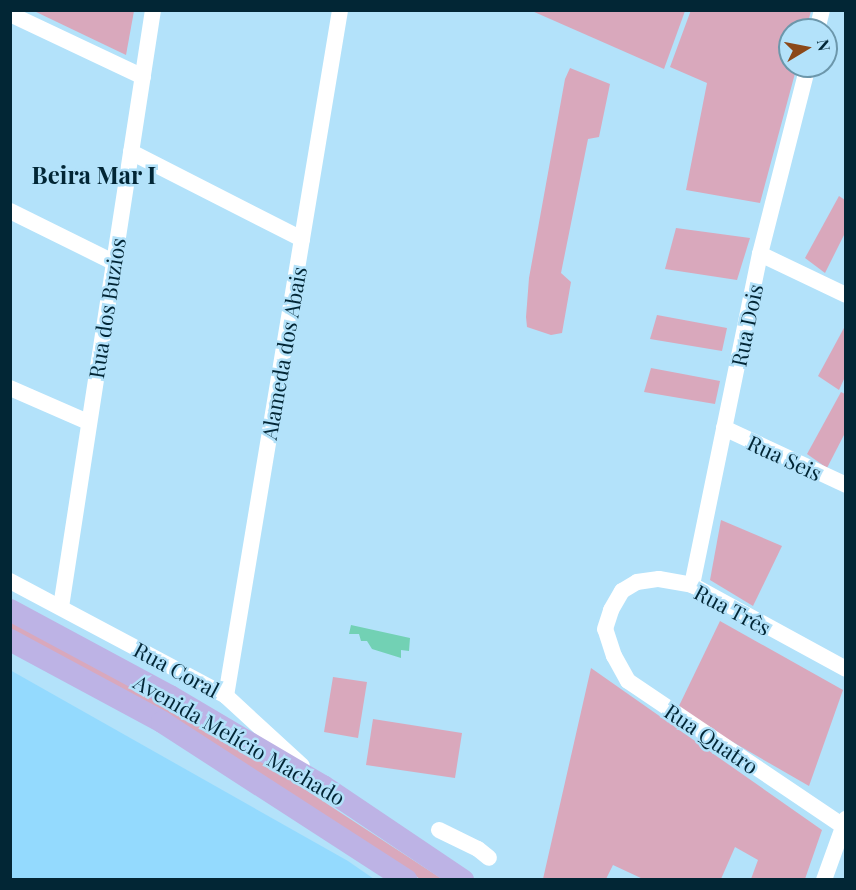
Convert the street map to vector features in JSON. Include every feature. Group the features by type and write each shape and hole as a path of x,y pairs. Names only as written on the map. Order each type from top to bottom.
{"main road":[{"name":"Avenida Melício Machado","path":"10,610 170,696 323,786 463,879"},
{"name":"Avenida Melício Machado","path":"10,640 162,722 392,875"}],"street":[{"name":"Rua dos Buzios","path":"61,607 153,10"},
{"name":"Alameda dos Abais","path":"226,696 340,10"},
{"path":"10,14 143,76"},
{"name":"Rua Dois","path":"692,585 760,254 805,78"},
{"path":"131,152 302,239"},
{"path":"10,211 113,262"},
{"path":"760,254 846,295"},
{"path":"10,388 88,422"},
{"name":"Rua Seis","path":"724,428 846,485"},
{"name":"Rua Três","path":"605,629 611,610 622,591 637,582 659,579 692,585 846,669"},
{"name":"Rua Coral","path":"10,581 226,696 323,786"},
{"name":"Rua Quatro","path":"605,629 614,656 628,681 844,822"},
{"path":"824,879 844,822"},
{"path":"439,830 478,849 489,858"}],"shaded area":[{"path":"691,10 811,11 809,18 778,18 778,78 794,78 760,203 686,190 707,83 670,67"},
{"path":"34,11 134,11 126,55"},
{"path":"532,11 685,11 664,69"},
{"path":"570,68 610,84 599,137 588,139 561,273 571,282 562,333 551,335 527,327 526,317 529,278 565,79"},
{"path":"839,196 845,200 845,233 825,273 805,258"},
{"path":"676,228 750,238 737,280 665,269"},
{"path":"657,315 727,328 722,351 650,339"},
{"path":"845,326 845,377 839,390 818,376"},
{"path":"651,368 720,381 715,404 644,392"},
{"path":"841,392 845,394 845,433 827,468 807,454"},
{"path":"721,520 782,546 753,606 710,580"},
{"path":"10,619 211,728 442,879 420,879 374,848 11,633"},
{"path":"720,621 843,690 809,786 677,710"},
{"path":"351,625 410,638 409,651 401,650 401,658 372,649 367,641 361,641 359,634 349,634"},
{"path":"591,668 822,830 805,879 751,879 758,860 735,847 721,879 643,879 613,865 606,879 543,879"},
{"path":"10,670 348,861 374,879 11,879"},
{"path":"333,677 367,682 358,738 324,732"},
{"path":"373,719 462,733 455,778 366,765"}],"district":[{"name":"Beira Mar I","path":"94,175"}]}
